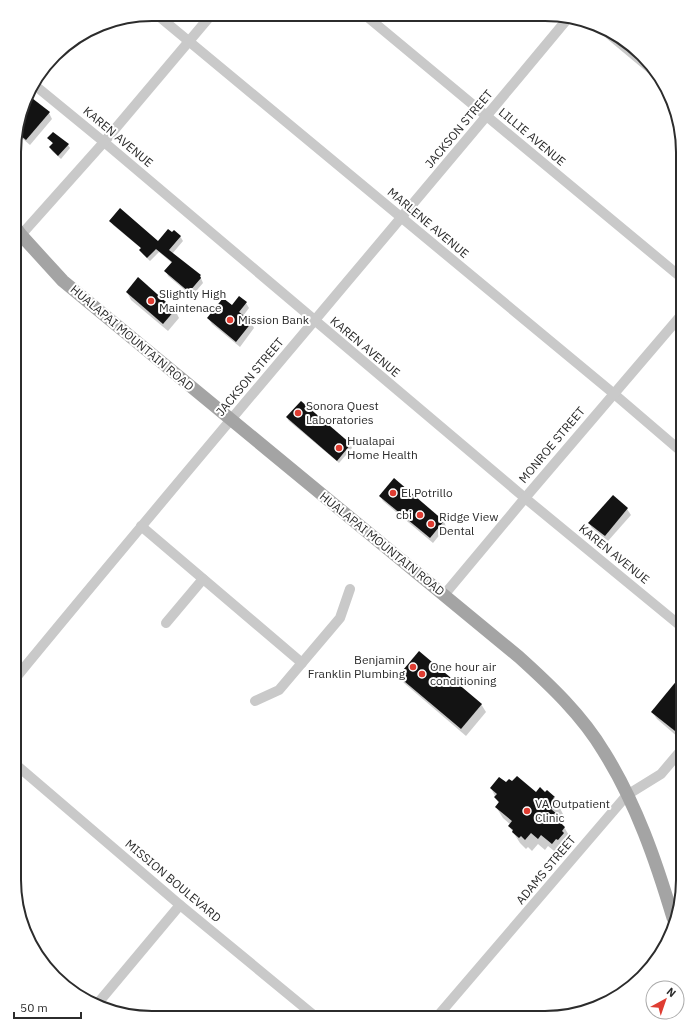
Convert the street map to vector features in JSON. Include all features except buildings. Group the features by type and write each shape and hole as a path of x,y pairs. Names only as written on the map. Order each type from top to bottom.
{"main road":[{"name":"HUALAPAI MOUNTAIN ROAD","path":"21,234 64,281 519,657 565,700 604,751 627,795 658,870 671,913"}],"street":[{"name":"MARLENE AVENUE","path":"164,21 676,447"},
{"path":"21,228 104,142 206,21"},
{"name":"LILLIE AVENUE","path":"372,21 676,273"},
{"name":"JACKSON STREET","path":"21,672 141,526 565,23"},
{"name":"KAREN AVENUE","path":"38,88 525,498 676,622"},
{"name":"MONROE STREET","path":"444,595 676,321"},
{"path":"141,526 302,663"},
{"path":"166,623 203,579"},
{"path":"254,701 279,690 340,618 350,589"},
{"name":"ADAMS STREET","path":"442,1011 627,795 661,774 676,756"},
{"name":"MISSION BOULEVARD","path":"21,769 180,905 309,1011"},
{"path":"101,1000 180,905"}],"place":[{"name":"Slightly High Maintenace","path":"151,301"},
{"name":"Mission Bank","path":"230,320"},
{"name":"Sonora Quest Laboratories","path":"298,413"},
{"name":"Hualapai Home Health","path":"339,448"},
{"name":"El Potrillo","path":"393,493"},
{"name":"cbi","path":"420,515"},
{"name":"Ridge View Dental","path":"431,524"},
{"name":"Benjamin Franklin Plumbing","path":"413,667"},
{"name":"One hour air conditioning","path":"422,674"},
{"name":"VA Outpatient Clinic","path":"527,811"}]}
